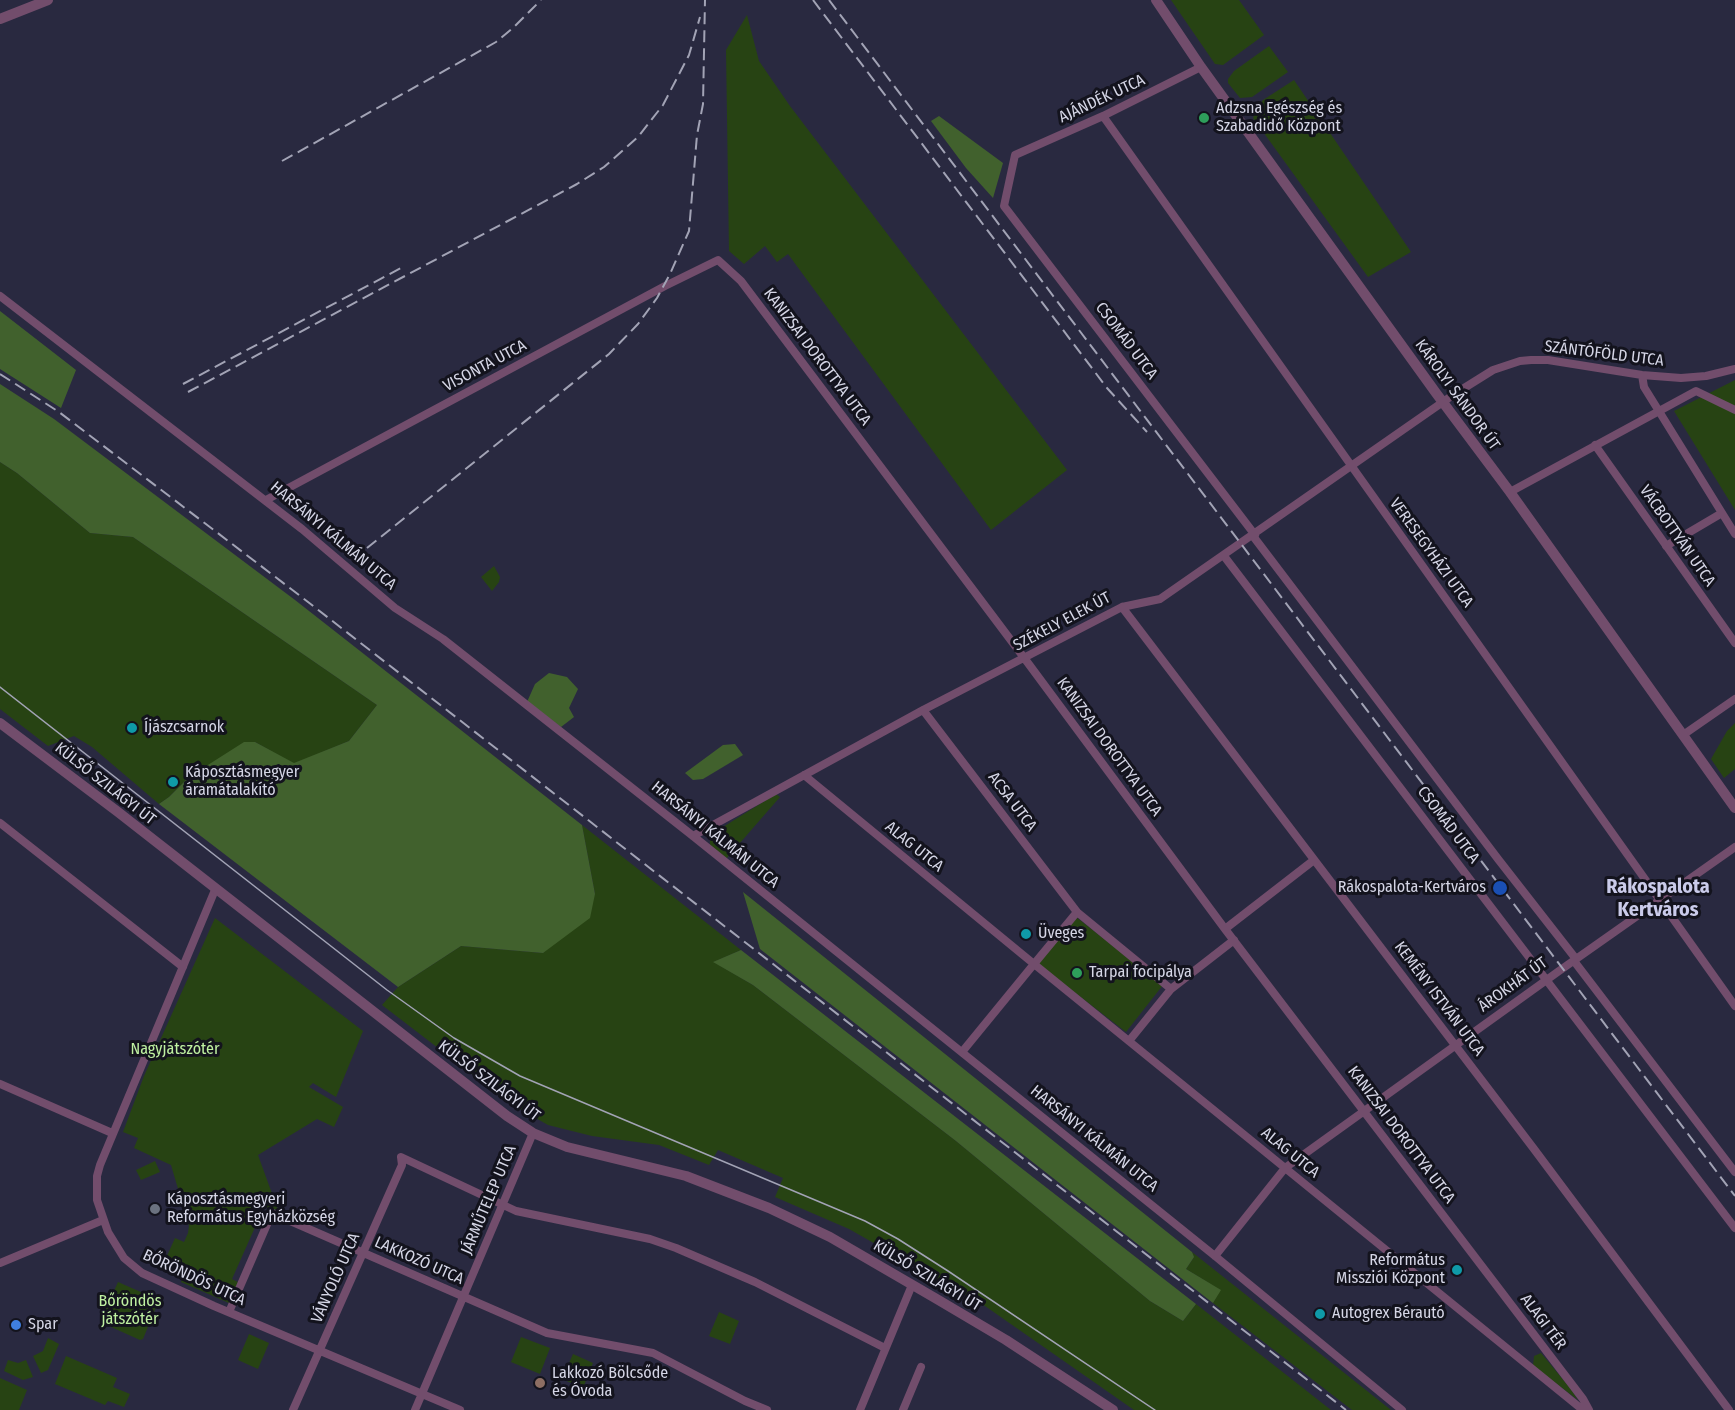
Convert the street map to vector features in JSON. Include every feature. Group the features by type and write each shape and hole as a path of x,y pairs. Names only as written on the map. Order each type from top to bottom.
{"street":[{"path":"0,19 48,0"},
{"name":"KÁROLYI SÁNDOR ÚT","path":"1156,0 1201,67 1510,492 1735,808"},
{"name":"AJÁNDÉK UTCA","path":"1015,155 1103,116 1201,67"},
{"name":"VERESEGYHÁZI UTCA","path":"1103,116 1735,1006"},
{"name":"CSOMÁD UTCA","path":"1015,155 1004,206 1735,1172"},
{"name":"VISONTA UTCA","path":"266,500 665,286 718,260"},
{"name":"KANIZSAI DOROTTYA UTCA","path":"718,260 741,281 1225,929 1472,1254"},
{"name":"HARSÁNYI KÁLMÁN UTCA","path":"0,296 266,500 395,608 443,639 693,836 1215,1256 1402,1410"},
{"name":"SZÁNTÓFÖLD UTCA","path":"1443,402 1493,370 1520,361 1548,360 1642,375 1681,378 1730,372 1735,369"},
{"path":"1642,375 1644,387 1658,411 1722,513 1734,528"},
{"path":"1510,492 1696,391 1735,410"},
{"name":"SZÉKELY ELEK ÚT","path":"693,836 923,710 1122,608 1160,599 1254,536 1443,402"},
{"name":"VÁCBOTTYÁN UTCA","path":"1595,445 1735,644"},
{"path":"1666,546 1722,513"},
{"name":"CSOMÁD UTCA","path":"1224,556 1735,1228"},
{"name":"KEMÉNY ISTVÁN UTCA","path":"1122,608 1729,1410"},
{"path":"1683,735 1735,699"},
{"name":"ACSA UTCA","path":"923,710 1077,912 1171,989"},
{"name":"KÜLSŐ SZILÁGYI ÚT","path":"0,723 118,812 507,1116 533,1133 567,1147 686,1176 769,1208 830,1237 1006,1341 1113,1410"},
{"name":"ALAG UTCA","path":"804,775 1583,1410"},
{"path":"0,823 183,967"},
{"name":"ÁROKHÁT ÚT","path":"1215,1256 1285,1168 1735,847"},
{"path":"1225,929 1314,860"},
{"name":"BŐRÖNDÖS UTCA","path":"215,890 112,1133 97,1176 97,1200 116,1248 132,1266 142,1273 182,1292 460,1410"},
{"path":"962,1052 1077,912"},
{"path":"1129,1041 1171,989 1234,940"},
{"path":"0,1084 112,1133"},
{"name":"JÁRMŰTELEP UTCA","path":"415,1410 533,1133"},
{"name":"VÁNYOLÓ UTCA","path":"293,1410 402,1165 401,1157 502,1205"},
{"path":"502,1205 516,1211 650,1239 676,1248 755,1282 885,1348"},
{"name":"LAKKOZÓ UTCA","path":"229,1312 272,1213 547,1333 661,1356 745,1401 767,1410"},
{"path":"0,1263 103,1220"},
{"name":"ALAGI TÉR","path":"1472,1254 1583,1399 1589,1410"},
{"path":"860,1410 912,1285"},
{"path":"903,1410 921,1366"}],"green space":[{"path":"1171,0 1239,0 1264,35 1223,65 1215,64"},
{"path":"747,15 759,61 790,106 1067,470 991,530 788,254 777,262 765,246 744,264 729,251 726,50"},
{"path":"1269,46 1288,72 1252,97 1240,98 1228,83 1228,79 1234,71"},
{"path":"1294,80 1411,252 1368,277 1253,118 1263,100"},
{"path":"939,116 1003,163 993,198 966,168 931,121"},
{"path":"0,311 76,370 61,408 0,369"},
{"path":"1735,380 1735,510 1674,411"},
{"path":"0,384 54,419 295,600 582,825 595,894 590,918 543,953 461,946 398,987 159,804 189,777 244,742 255,742 294,763 349,741 377,705 133,537 90,533 17,473 0,462"},
{"path":"0,462 17,473 90,533 133,537 377,705 349,741 294,764 255,742 189,777 159,804 92,747 74,736 48,746 0,709"},
{"path":"494,566 500,577 492,591 481,577"},
{"path":"549,673 567,677 578,689 569,708 574,717 561,727 527,702 535,684"},
{"path":"1735,723 1735,769 1724,778 1711,759 1727,731"},
{"path":"735,744 743,755 703,779 693,780 685,773 723,745"},
{"path":"776,794 780,797 726,859 710,846 710,840 715,832"},
{"path":"582,825 741,950 714,962 753,985 956,1141 1150,1301 1183,1321 1196,1304 1331,1410 1134,1410 985,1306 849,1229 775,1197 783,1178 718,1150 709,1165 659,1145 592,1136 548,1125 511,1104 382,1005 398,987 461,946 543,953 595,894"},
{"path":"743,892 1192,1252 1194,1257 1186,1269 1221,1290 1213,1303 760,949"},
{"path":"1076,917 1163,985 1126,1032 1038,964"},
{"name":"Nagyjátszótér","path":"215,918 363,1031 336,1097 313,1083 309,1087 343,1107 334,1127 317,1119 258,1155 278,1210 264,1207 232,1279 238,1282 229,1303 181,1282 187,1268 166,1258 175,1238 184,1242 189,1226 171,1165 134,1148 138,1138 123,1132 144,1076"},
{"path":"741,950 1196,1304 1183,1321 1150,1301 956,1141 753,985 713,962"},
{"path":"155,1161 160,1172 141,1180 136,1170"},
{"path":"1192,1252 1391,1410 1352,1410 1213,1303 1220,1290 1186,1269 1194,1257"},
{"name":"Bőröndös játszótér","path":"118,1282 159,1300 143,1339 140,1340 100,1322"},
{"path":"719,1312 739,1321 730,1344 709,1336"},
{"path":"249,1334 269,1343 258,1369 238,1360"},
{"path":"521,1337 550,1348 540,1374 511,1362"},
{"path":"48,1338 59,1344 48,1370 41,1373 33,1356 43,1351"},
{"path":"1541,1353 1578,1400 1533,1366 1534,1356"},
{"path":"573,1354 593,1363 583,1388 562,1379"},
{"path":"66,1356 117,1378 113,1387 130,1394 124,1407 108,1401 105,1405 55,1384"},
{"path":"8,1360 18,1363 26,1360 33,1377 23,1380 4,1371"},
{"path":"0,1378 27,1390 19,1410 0,1410"}],"tram line":[{"path":"0,687 387,990 454,1038 520,1076 865,1221 948,1271 1155,1410"}],"railway":[{"path":"282,161 496,42 541,0"},
{"path":"367,548 609,354 638,324 657,298 689,231 697,135 703,104 705,0"},
{"path":"813,0 1107,388 1147,432"},
{"path":"829,0 1735,1196"},
{"path":"188,392 577,184 604,167 638,137 663,105 689,55 700,17"},
{"path":"183,384 401,268"},
{"path":"0,374 59,412 299,595 1346,1410"}],"place":[{"name":"Adzsna Egészség és Szabadidő Központ","path":"1204,118"},
{"name":"Íjászcsarnok","path":"132,728"},
{"name":"Káposztásmegyer áramátalakító","path":"173,782"},
{"name":"Rákospalota-Kertváros","path":"1500,888"},
{"name":"Üveges","path":"1026,934"},
{"name":"Tarpai focipálya","path":"1077,973"},
{"name":"Káposztásmegyeri Református Egyházközség","path":"155,1209"},
{"name":"Református Missziói Központ","path":"1457,1270"},
{"name":"Autogrex Bérautó","path":"1320,1314"},
{"name":"Spar","path":"16,1325"},
{"name":"Lakkozó Bölcsőde és Óvoda","path":"540,1383"}],"district":[{"name":"Rákospalota Kertváros","path":"1658,898"}]}
